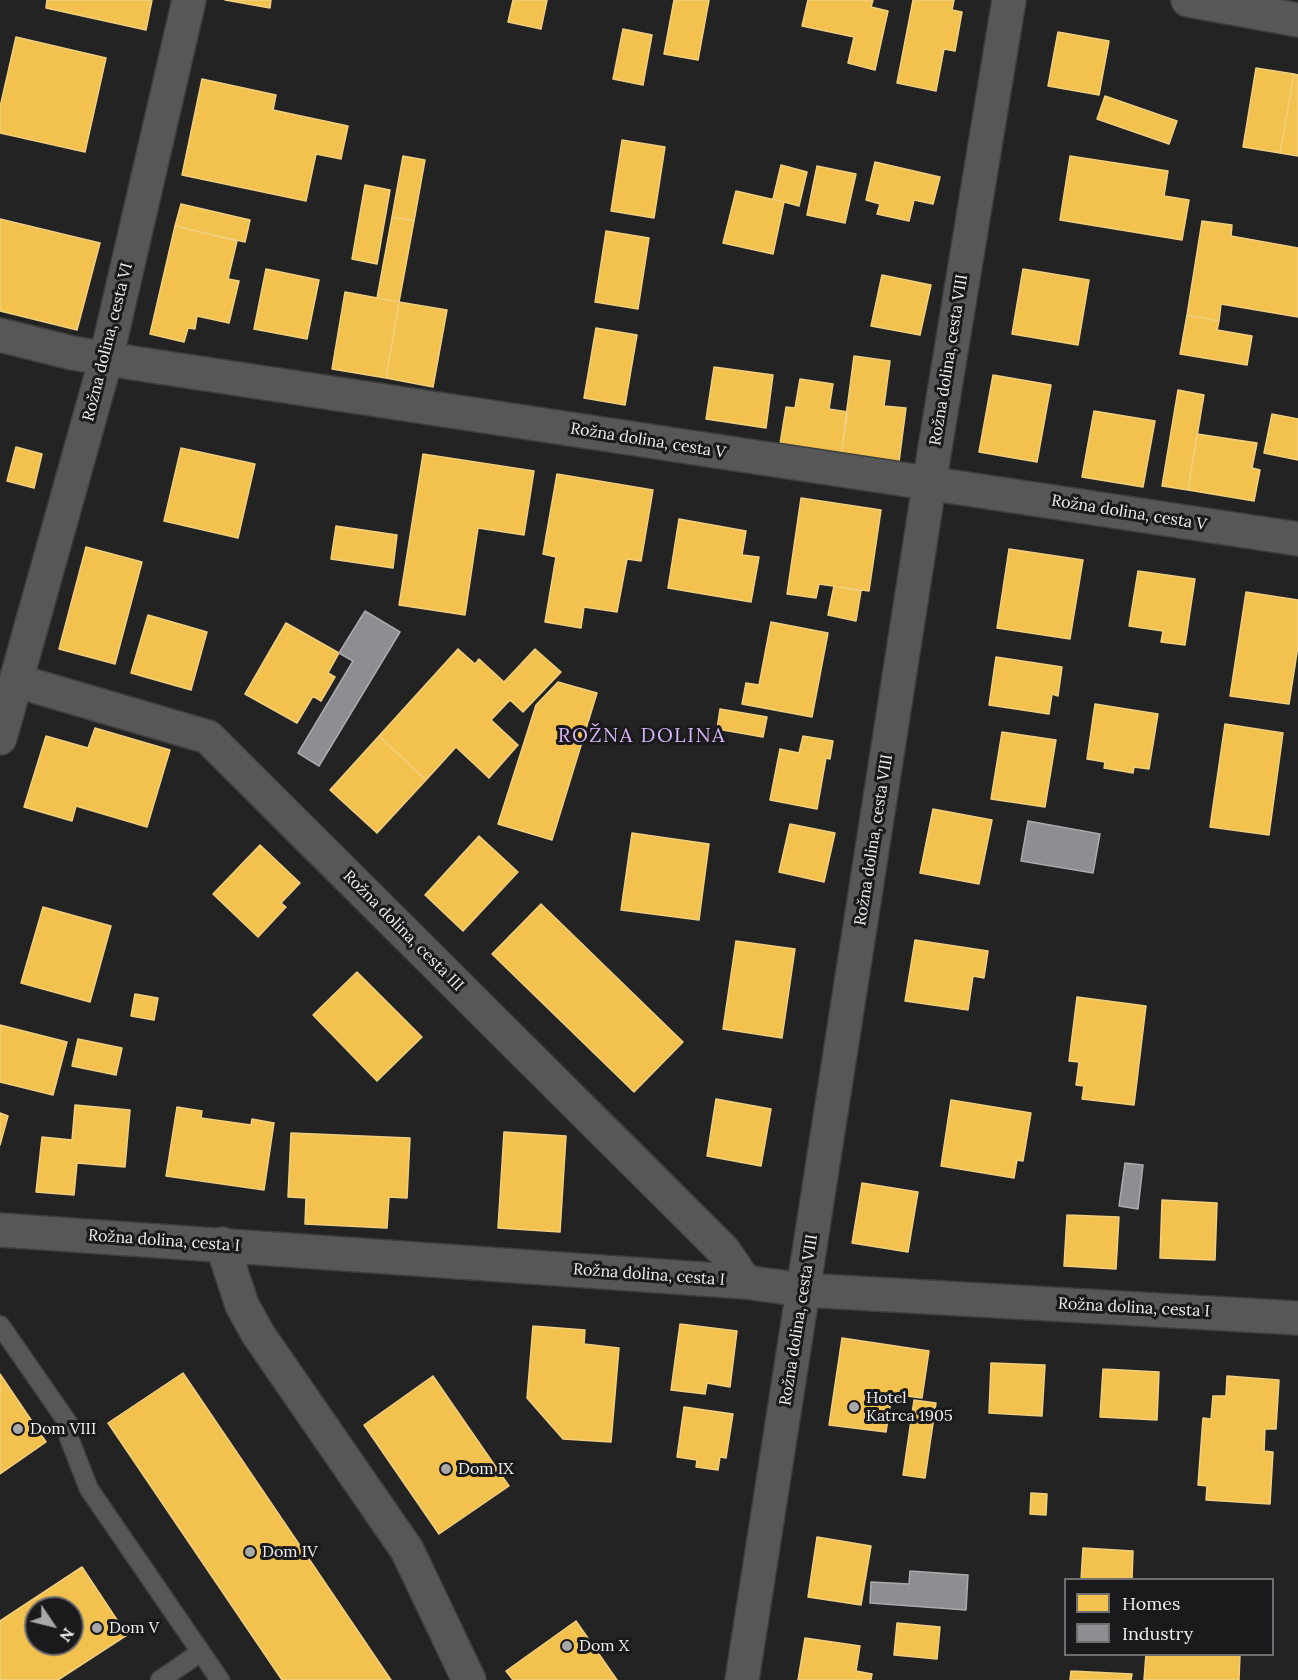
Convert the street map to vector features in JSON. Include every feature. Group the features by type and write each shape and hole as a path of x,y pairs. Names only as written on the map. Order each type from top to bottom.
{"street":[{"name":"Rožna dolina, cesta VI","path":"0,738 8,678 106,359 189,0"},
{"name":"Rožna dolina, cesta VIII","path":"742,1680 929,483 1009,0"},
{"path":"1188,0 1298,20"},
{"name":"Rožna dolina, cesta V","path":"0,335 106,359 1298,539"},
{"name":"Rožna dolina, cesta III","path":"8,678 208,737 724,1251 745,1282"},
{"name":"Rožna dolina, cesta I","path":"0,1230 745,1282 803,1290 1298,1318"},
{"path":"222,1244 242,1305 258,1334 407,1550 469,1680"}],"lane":[{"path":"0,1325 68,1423 69,1438 89,1489 220,1680"},
{"path":"160,1680 201,1652"}],"building: Homes":[{"path":"47,0 152,0 146,30 46,8"},
{"path":"225,0 271,0 270,8"},
{"path":"513,0 547,0 541,29 508,22"},
{"path":"674,0 709,0 698,60 664,54"},
{"path":"808,0 873,0 871,7 888,11 875,70 848,63 854,37 802,26"},
{"path":"913,0 954,0 952,10 962,12 955,51 944,49 936,91 897,83"},
{"path":"623,29 652,35 643,85 613,79"},
{"path":"1058,32 1109,41 1099,95 1048,86"},
{"path":"16,37 106,58 85,152 0,133 0,107"},
{"path":"1256,68 1294,74 1280,153 1243,147"},
{"path":"1294,74 1298,75 1298,156 1280,153"},
{"path":"202,79 276,95 273,110 348,126 341,159 316,154 306,201 182,175"},
{"path":"1105,96 1177,121 1169,144 1097,119"},
{"path":"622,140 665,147 654,218 611,211"},
{"path":"403,156 425,160 414,221 392,217"},
{"path":"1070,156 1168,171 1164,196 1189,200 1182,240 1060,220"},
{"path":"875,162 940,177 933,204 914,200 909,221 877,214 880,204 866,200"},
{"path":"781,165 807,172 799,206 773,199"},
{"path":"817,166 856,174 845,223 807,215"},
{"path":"365,185 390,190 377,264 352,259"},
{"path":"736,191 784,202 773,254 723,243"},
{"path":"181,204 250,220 245,242 175,226"},
{"path":"392,217 414,221 399,302 377,298"},
{"path":"0,219 100,243 77,330 0,311"},
{"path":"1202,221 1232,225 1231,236 1298,248 1298,317 1221,304 1219,321 1187,315"},
{"path":"175,226 237,241 228,279 239,281 229,323 197,316 195,329 188,328 184,342 150,334"},
{"path":"606,231 649,238 638,309 595,302"},
{"path":"266,269 319,280 307,339 254,329"},
{"path":"1023,269 1089,280 1078,345 1012,334"},
{"path":"882,275 931,285 920,335 871,326"},
{"path":"345,292 399,302 386,378 332,369"},
{"path":"399,302 447,310 433,387 386,378"},
{"path":"1187,315 1219,321 1217,330 1252,336 1247,365 1180,354"},
{"path":"596,328 637,335 625,405 584,398"},
{"path":"854,356 890,361 884,406 906,408 899,462 841,454"},
{"path":"714,367 773,375 766,428 706,419"},
{"path":"993,375 1051,385 1037,462 979,452"},
{"path":"800,379 833,384 829,409 848,412 841,454 780,444 786,407 795,408"},
{"path":"1178,390 1204,395 1188,490 1162,486"},
{"path":"1094,411 1155,421 1143,487 1082,477"},
{"path":"1272,414 1298,419 1298,460 1264,453"},
{"path":"1197,434 1257,443 1252,468 1260,470 1254,501 1188,490"},
{"path":"16,447 42,454 34,488 7,481"},
{"path":"181,448 255,464 238,538 164,521"},
{"path":"423,454 534,471 524,535 478,528 465,615 399,605"},
{"path":"557,474 653,490 641,561 627,559 617,612 584,607 581,628 545,622 556,557 543,554"},
{"path":"801,498 881,510 869,591 819,584 816,598 787,594"},
{"path":"679,519 746,531 742,555 759,557 751,602 668,588"},
{"path":"336,526 397,535 393,568 331,559"},
{"path":"86,547 142,562 115,664 59,649"},
{"path":"1009,549 1083,560 1070,639 997,628"},
{"path":"1138,571 1195,579 1185,645 1161,642 1163,631 1129,626"},
{"path":"834,586 861,591 856,621 828,615"},
{"path":"1246,592 1298,600 1298,646 1289,704 1230,696"},
{"path":"148,615 207,632 191,690 131,673"},
{"path":"771,622 828,633 812,717 742,704 746,683 759,685"},
{"path":"286,623 339,653 328,673 335,677 321,701 313,696 297,723 245,694"},
{"path":"458,649 475,664 479,659 504,682 535,649 561,672 523,712 510,700 491,720 518,745 489,778 456,747 426,780 379,736"},
{"path":"996,657 1062,667 1058,696 1052,694 1049,714 989,705"},
{"path":"558,682 597,693 552,840 498,824 536,705"},
{"path":"1095,704 1158,714 1149,769 1134,767 1133,773 1104,768 1105,762 1087,759"},
{"path":"720,709 767,717 763,737 717,729"},
{"path":"1225,724 1283,733 1269,835 1210,827"},
{"path":"95,728 170,750 147,827 76,806 72,821 24,807 46,736 88,748"},
{"path":"1002,732 1056,740 1045,807 991,799"},
{"path":"379,736 426,780 377,833 330,790"},
{"path":"803,736 833,741 830,759 826,758 817,809 770,800 780,749 799,753"},
{"path":"933,809 992,820 979,884 920,873"},
{"path":"790,824 835,833 824,882 779,872"},
{"path":"632,833 709,844 699,920 621,910"},
{"path":"479,836 518,872 463,931 425,895"},
{"path":"260,845 300,883 281,903 286,907 258,937 213,894"},
{"path":"541,904 683,1042 634,1092 492,954"},
{"path":"43,907 111,926 90,1002 21,983"},
{"path":"915,940 988,951 984,978 973,976 968,1010 905,1001"},
{"path":"736,941 795,949 782,1038 723,1029"},
{"path":"357,972 422,1037 377,1081 313,1015"},
{"path":"135,994 158,998 154,1020 131,1016"},
{"path":"1077,997 1146,1006 1134,1105 1082,1099 1084,1086 1076,1085 1079,1062 1069,1061"},
{"path":"0,1025 67,1042 53,1095 0,1082"},
{"path":"78,1039 122,1048 116,1075 72,1066"},
{"path":"716,1099 771,1109 761,1166 707,1156"},
{"path":"951,1100 1031,1113 1023,1161 1017,1160 1014,1178 941,1166"},
{"path":"75,1105 130,1110 125,1167 77,1163 74,1195 36,1192 42,1137 72,1140"},
{"path":"177,1107 202,1111 201,1118 251,1125 252,1119 274,1123 264,1190 166,1176"},
{"path":"0,1113 8,1116 0,1145"},
{"path":"504,1132 566,1136 560,1232 498,1228"},
{"path":"291,1133 410,1138 407,1198 389,1197 387,1228 305,1224 306,1198 288,1197"},
{"path":"862,1183 918,1192 908,1252 852,1243"},
{"path":"1162,1200 1217,1203 1215,1260 1160,1258"},
{"path":"1067,1215 1119,1217 1116,1269 1064,1266"},
{"path":"680,1324 737,1331 730,1387 707,1383 705,1394 671,1390"},
{"path":"533,1326 585,1330 584,1344 619,1348 611,1442 563,1439 527,1398"},
{"path":"842,1338 929,1351 922,1398 892,1394 886,1432 829,1425"},
{"path":"991,1363 1045,1365 1042,1416 989,1413"},
{"path":"1103,1369 1159,1372 1157,1420 1100,1417"},
{"name":"Dom IV","path":"183,1373 391,1680 282,1680 108,1423"},
{"name":"Dom VIII","path":"0,1374 46,1442 0,1474"},
{"name":"Dom IX","path":"433,1376 509,1486 439,1534 364,1425"},
{"path":"1227,1376 1279,1380 1276,1429 1265,1429 1264,1451 1273,1452 1270,1504 1206,1500 1207,1486 1198,1485 1203,1418 1211,1419 1213,1396 1226,1396"},
{"path":"914,1400 936,1403 925,1478 903,1475"},
{"path":"684,1407 733,1414 726,1458 720,1457 718,1470 696,1467 697,1460 677,1457"},
{"path":"1031,1493 1047,1494 1046,1515 1030,1514"},
{"path":"817,1537 871,1546 861,1605 808,1597"},
{"path":"1083,1548 1133,1551 1132,1578 1081,1578"},
{"name":"Dom V","path":"82,1567 127,1635 58,1680 0,1680 0,1621 24,1605 24,1656 84,1656 84,1596 38,1596"},
{"name":"Dom X","path":"576,1621 617,1680 513,1680 506,1671"},
{"path":"897,1623 940,1627 937,1659 894,1655"},
{"path":"805,1638 860,1646 856,1671 872,1674 871,1680 798,1680"},
{"path":"1146,1656 1240,1656 1239,1680 1144,1680"},
{"path":"1071,1671 1132,1674 1131,1680 1070,1680"}],"building: Industry":[{"path":"365,611 400,632 319,766 298,753 353,661 339,653"},
{"path":"1028,821 1100,834 1093,873 1021,861"},
{"path":"1125,1163 1143,1165 1138,1209 1119,1206"},
{"path":"910,1571 968,1575 966,1610 870,1603 871,1582 909,1584"}],"place":[{"name":"Hotel Katrca 1905","path":"854,1407"},
{"name":"Dom VIII","path":"18,1429"},
{"name":"Dom IX","path":"446,1469"},
{"name":"Dom IV","path":"250,1552"},
{"name":"Dom V","path":"97,1628"},
{"name":"Dom X","path":"567,1646"}],"district":[{"name":"ROŽNA DOLINA","path":"642,736"}]}
